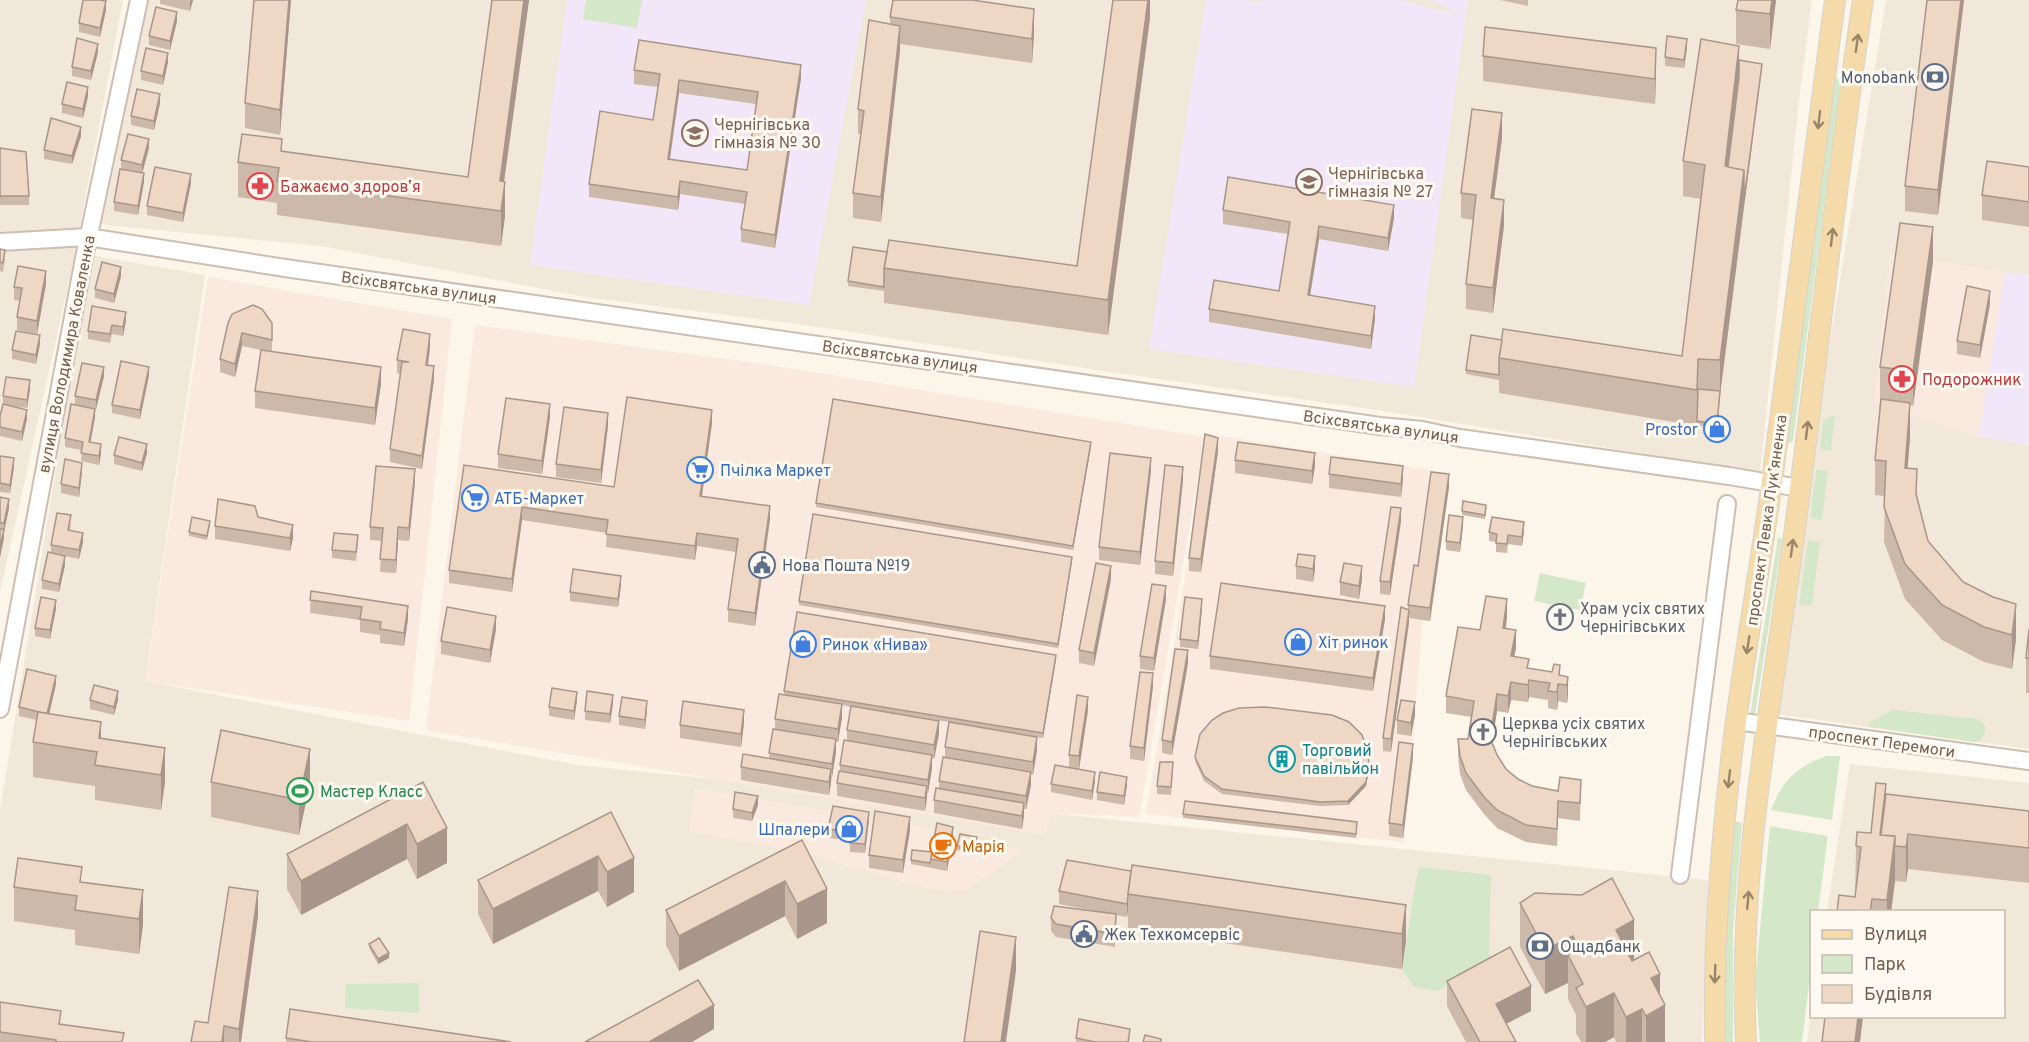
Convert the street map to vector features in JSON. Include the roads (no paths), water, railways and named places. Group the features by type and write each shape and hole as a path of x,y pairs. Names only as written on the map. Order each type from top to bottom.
{"main road":[{"name":"проспект Левка Лукʼяненка","path":"1715,1042 1714,1008 1719,891 1736,721 1772,483 1835,0"},
{"name":"проспект Левка Лукʼяненка","path":"1746,1042 1744,958 1747,905 1767,725 1863,0"}],"street":[{"name":"вулиця Володимира Коваленка","path":"0,709 88,237 139,0"},
{"name":"Всіхсвятська вулиця","path":"0,242 88,237 1380,426 1422,430 1800,488"},
{"path":"1680,875 1692,723 1727,504"},
{"name":"проспект Перемоги","path":"1736,721 2029,761"}],"place":[{"name":"Monobank","path":"1935,77"},
{"name":"Чернігівська гімназія № 30","path":"695,133"},
{"name":"Чернігівська гімназія № 27","path":"1309,182"},
{"name":"Бажаємо здоровʼя","path":"260,186"},
{"name":"Подорожник","path":"1902,379"},
{"name":"Prostor","path":"1717,429"},
{"name":"Пчілка Маркет","path":"700,470"},
{"name":"АТБ-Маркет","path":"475,498"},
{"name":"Нова Пошта №19","path":"762,565"},
{"name":"Храм усіх святих Чернігівських","path":"1560,617"},
{"name":"Хіт ринок","path":"1298,642"},
{"name":"Ринок «Нива»","path":"803,644"},
{"name":"Церква усіх святих Чернігівських","path":"1483,732"},
{"name":"Торговий павільйон","path":"1282,759"},
{"name":"Мастер Класс","path":"300,791"},
{"name":"Шпалери","path":"849,829"},
{"name":"Марія","path":"943,846"},
{"name":"Жек Техкомсервіс","path":"1084,934"},
{"name":"Ощадбанк","path":"1540,946"}]}
